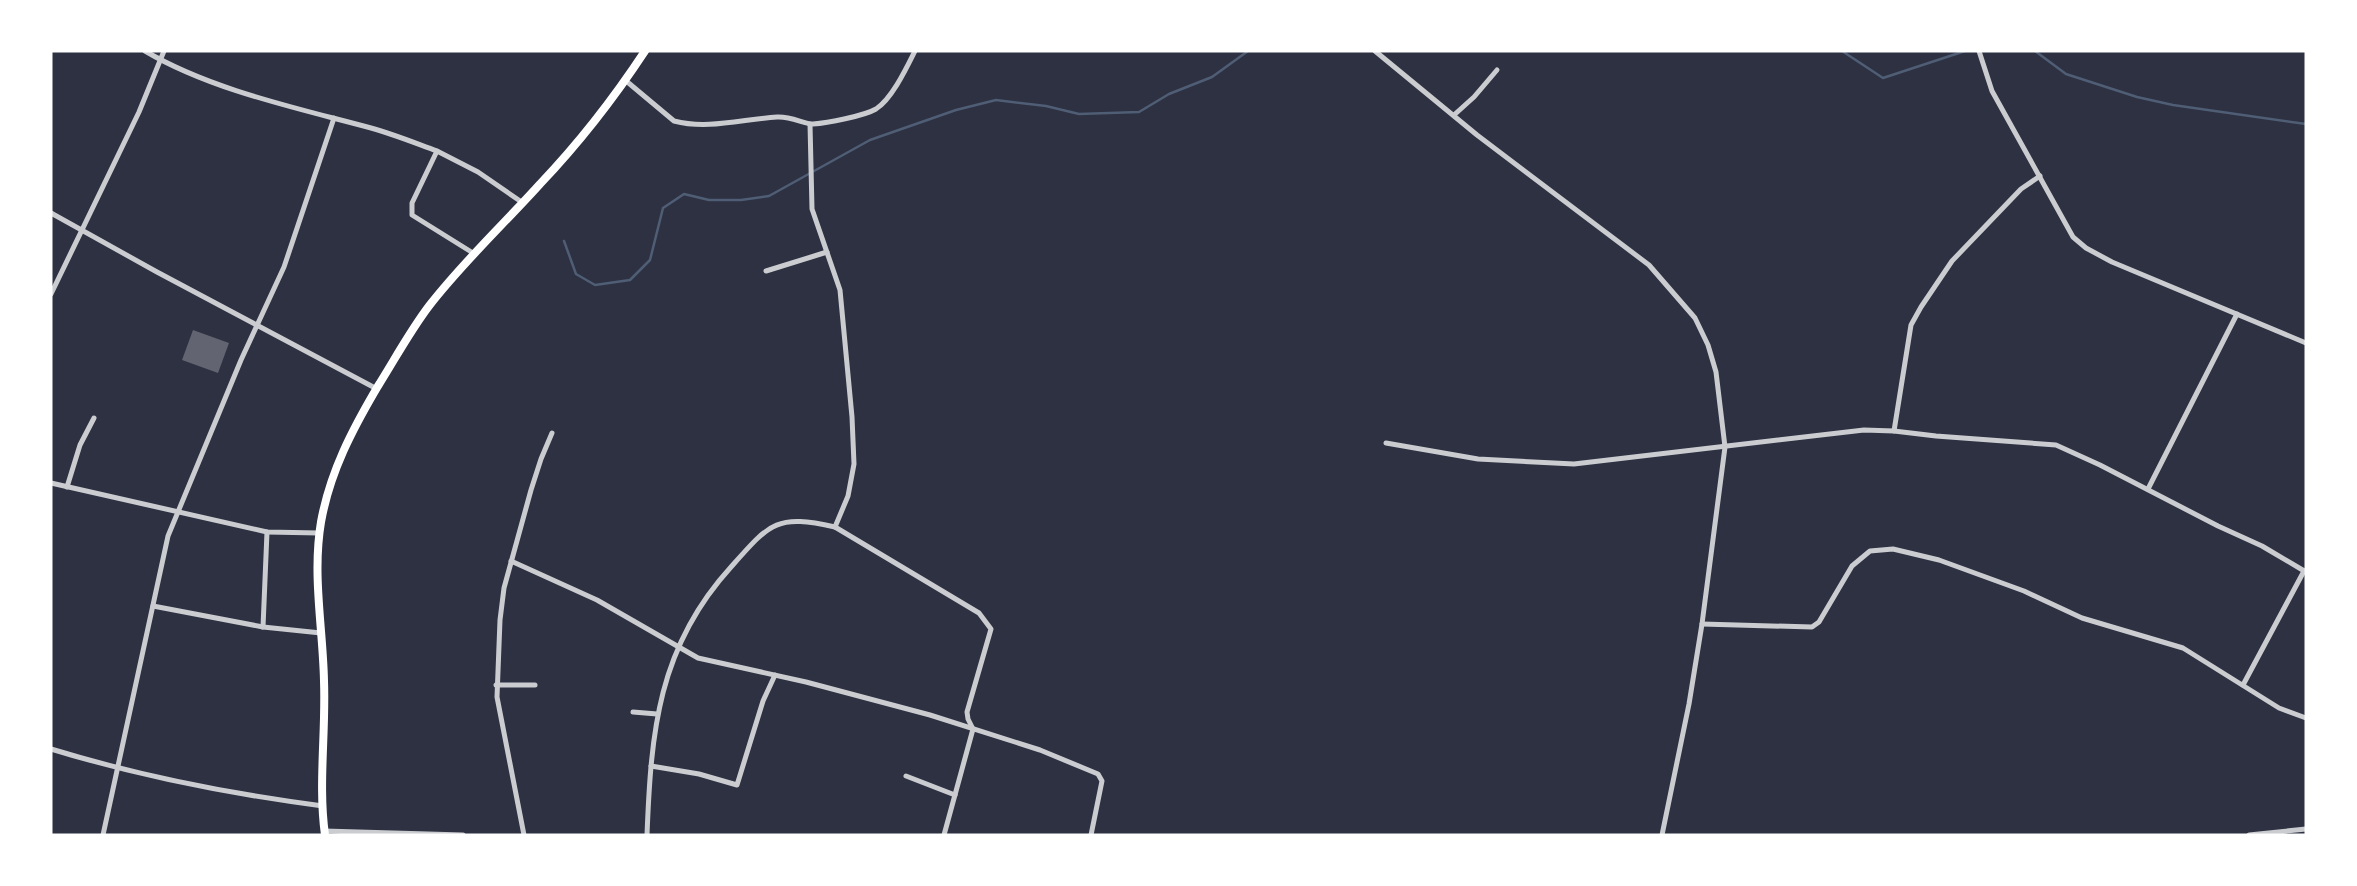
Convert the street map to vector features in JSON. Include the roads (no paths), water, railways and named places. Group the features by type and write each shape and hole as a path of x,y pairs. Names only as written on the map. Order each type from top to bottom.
{"main road":[{"path":"324,833 325,718 318,593 319,533 338,461 355,426 423,314 473,253 563,160 645,51"}],"street":[{"path":"145,51 234,89 374,129 437,151 487,177 523,203"},
{"path":"51,294 139,112 164,51"},
{"path":"625,80 674,121 720,123 776,117 800,119 810,124 868,112 883,104 915,51"},
{"path":"1375,51 1454,116 1649,265 1683,302 1702,329 1712,358 1726,447 1703,624 1662,835"},
{"path":"1979,51 1987,80 2073,237 2086,248 2112,262 2306,343"},
{"path":"1454,116 1497,70"},
{"path":"103,835 168,536 284,267 334,118"},
{"path":"810,124 812,209 840,290 853,452 848,496 835,527"},
{"path":"437,151 412,203 412,215 473,253"},
{"path":"1894,430 1907,343 1911,325 1921,307 1952,261 2021,189 2040,176"},
{"path":"51,213 257,326 377,388"},
{"path":"765,271 827,252"},
{"path":"2148,489 2236,314"},
{"path":"67,487 80,445 94,418"},
{"path":"1386,443 1478,459 1574,464 1830,433 1894,430 1936,436 2056,445 2262,546 2305,572 2242,685"},
{"path":"524,835 501,727 496,685 500,657 500,620 504,588 541,458 552,433"},
{"path":"51,483 267,532 319,533"},
{"path":"647,835 650,766 657,714 677,646 710,591 754,540 771,527 796,520 835,527 979,613 991,626 967,712 973,729 944,835"},
{"path":"263,627 267,532"},
{"path":"1703,624 1812,627 1819,622 1852,566 1870,551 1893,549 1938,560 2024,591 2082,618 2183,648 2278,708 2306,718"},
{"path":"512,561 597,600 698,658 874,700 1040,750 1098,774 1102,781 1091,835"},
{"path":"153,606 263,627 321,633"},
{"path":"650,766 699,774 737,785 763,701 775,675"},
{"path":"496,685 535,685"},
{"path":"633,712 657,714"},
{"path":"51,749 116,769 323,806"},
{"path":"906,776 955,795"},
{"path":"2249,835 2306,829"},
{"path":"324,833 463,835"}],"waterway":[{"path":"564,241 576,274 595,285 630,280 650,260 663,208 684,194 709,200 741,200 769,196 870,140 956,110 996,100 1046,106 1079,114 1139,112 1169,94 1212,77 1248,51"},
{"path":"1842,51 1883,78 1965,51"},
{"path":"2035,51 2066,74 2137,97 2173,105 2306,124"}]}
